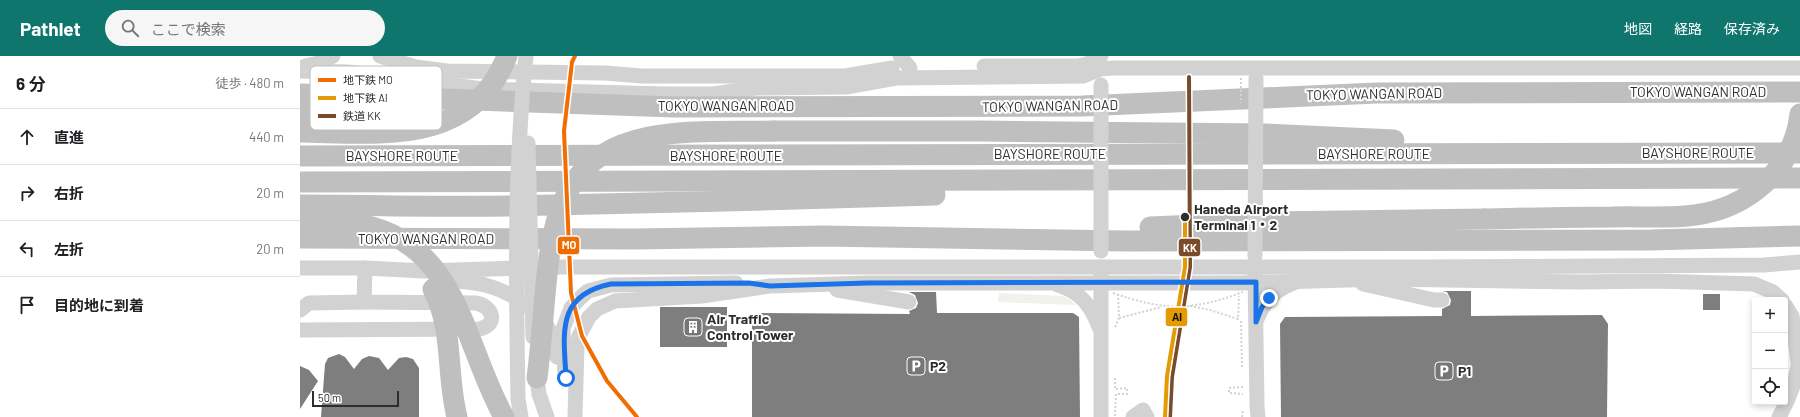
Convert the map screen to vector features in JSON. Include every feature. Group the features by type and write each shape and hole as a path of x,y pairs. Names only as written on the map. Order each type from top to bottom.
{"highway":[{"path":"442,122 452,118 475,104 494,81 507,56"},
{"name":"TOKYO WANGAN ROAD","path":"442,99 674,107 1082,106 1377,93 1800,92"},
{"name":"TOKYO WANGAN ROAD","path":"300,94 310,94"},
{"path":"300,113 310,112"},
{"path":"1048,239 1077,232 1124,228 1267,222 1673,217 1713,212 1745,198 1774,174 1785,160 1793,142 1800,114"},
{"path":"300,132 406,132 415,130"},
{"path":"537,378 551,238 562,203 581,173 605,152 620,145 651,136 680,133 774,131 1257,133 1374,140 1575,140 1666,153"},
{"name":"BAYSHORE ROUTE","path":"300,156 1800,152"},
{"name":"BAYSHORE ROUTE","path":"300,182 1800,178"},
{"path":"300,205 507,206 575,203 764,201 1059,190 1094,181"},
{"path":"300,221 350,223 378,229 409,244 430,263 447,286 456,304 492,395 504,417"},
{"path":"300,229 352,235 376,240 402,254 419,268 428,279 443,309 448,337 453,401 457,417"},
{"name":"TOKYO WANGAN ROAD","path":"300,238 635,239 823,236 1126,241 1651,240 1800,236"}],"street":[{"path":"300,67 319,63 333,56"},
{"path":"380,56 413,66"},
{"path":"527,56 528,168 533,350 539,394 547,417"},
{"path":"521,417 518,399 516,286 517,176 527,56"},
{"path":"900,56 910,68"},
{"path":"442,71 609,73 642,76 845,76 891,68 1078,66 1101,63 1256,67 1800,68"},
{"path":"442,84 483,89 700,94 756,88 851,86 896,78 1083,76 1101,63"},
{"path":"1101,63 1101,266 1108,286 1111,331 1101,417"},
{"path":"1256,67 1255,261 1256,406 1258,417"},
{"path":"300,71 310,71"},
{"path":"300,268 364,268 424,271 555,267 1101,266 1255,261 1764,265 1800,262"},
{"path":"364,268 364,302"},
{"path":"424,271 447,280 486,285 505,292 528,307 542,320 551,332 558,364 566,378 581,417"},
{"path":"566,378 563,344 564,324 571,308 588,291 599,287 617,284 749,283 770,286 808,286 867,283 1050,282 1108,286 1352,281 1383,279 1455,281 1743,282 1763,286 1778,297"},
{"path":"1352,281 1434,300 1442,300"},
{"path":"1050,282 1067,288 1087,302 1111,331"},
{"path":"1256,322 1262,307 1269,298 1286,286 1300,282"},
{"path":"575,417 577,346 579,336 589,317 597,310 616,301 702,296 770,286"},
{"path":"808,286 909,302"},
{"path":"300,310 308,303 476,302 486,306 490,310 491,320 488,325 479,329 300,330"},
{"path":"1779,417 1796,382 1799,359 1792,316 1788,309"},
{"path":"1133,417 1143,410 1147,417"}],"path":[{"path":"1108,286 1113,292 1118,294 1141,302 1164,307"},
{"path":"1119,318 1146,310 1164,307 1190,306 1238,294 1242,291 1242,373"},
{"path":"1113,292 1114,299"},
{"path":"1111,331 1119,318 1118,294"},
{"path":"1238,294 1238,319 1241,324"},
{"path":"1190,306 1210,310 1238,319"},
{"path":"1111,331 1115,320"},
{"path":"1115,373 1116,412"},
{"path":"1242,381 1243,388 1229,388 1229,393 1243,393 1243,399"},
{"path":"1116,389 1127,388 1127,394 1116,394"},
{"path":"1242,417 1243,406"}],"shaded area":[{"path":"999,293 1062,296 1069,299 1076,305 998,302"}],"building":[{"name":"P1","path":"1442,291 1471,291 1471,316 1602,315 1608,324 1607,417 1281,417 1280,324 1285,317 1442,316 1442,309 1450,305 1451,300 1447,292"},
{"name":"P2","path":"909,292 936,292 937,313 1073,313 1079,317 1080,417 752,417 752,318 759,313 910,314 909,311 916,308 918,303 915,295"},
{"path":"1703,294 1720,294 1720,310 1703,310"},
{"name":"Air Traffic Control Tower","path":"660,307 727,307 727,347 660,347"},
{"path":"339,354 345,357 354,369 362,359 369,356 379,358 388,370 399,358 406,357 413,359 419,368 419,417 321,417 325,364 328,358"},
{"path":"300,366 309,370 318,381 300,409"}],"metro line":[{"name":"MO","path":"575,56 572,62 564,131 571,293 582,336 607,381 637,417"},
{"name":"Al","path":"1165,417 1167,376 1185,267 1185,217"}],"rail line":[{"name":"KK","path":"1170,417 1172,377 1190,267 1189,77"}],"place":[{"name":"Haneda Airport Terminal 1・2","path":"1185,217"},
{"name":"Air Traffic Control Tower","path":"693,327"},
{"name":"P2","path":"916,366"},
{"name":"P1","path":"1444,371"}],"route":[{"path":"566,378 563,344 563,329 566,318 571,308 588,291 611,284 749,283 770,286 808,286 867,283 1256,282 1256,322 1262,307 1269,298"}]}
